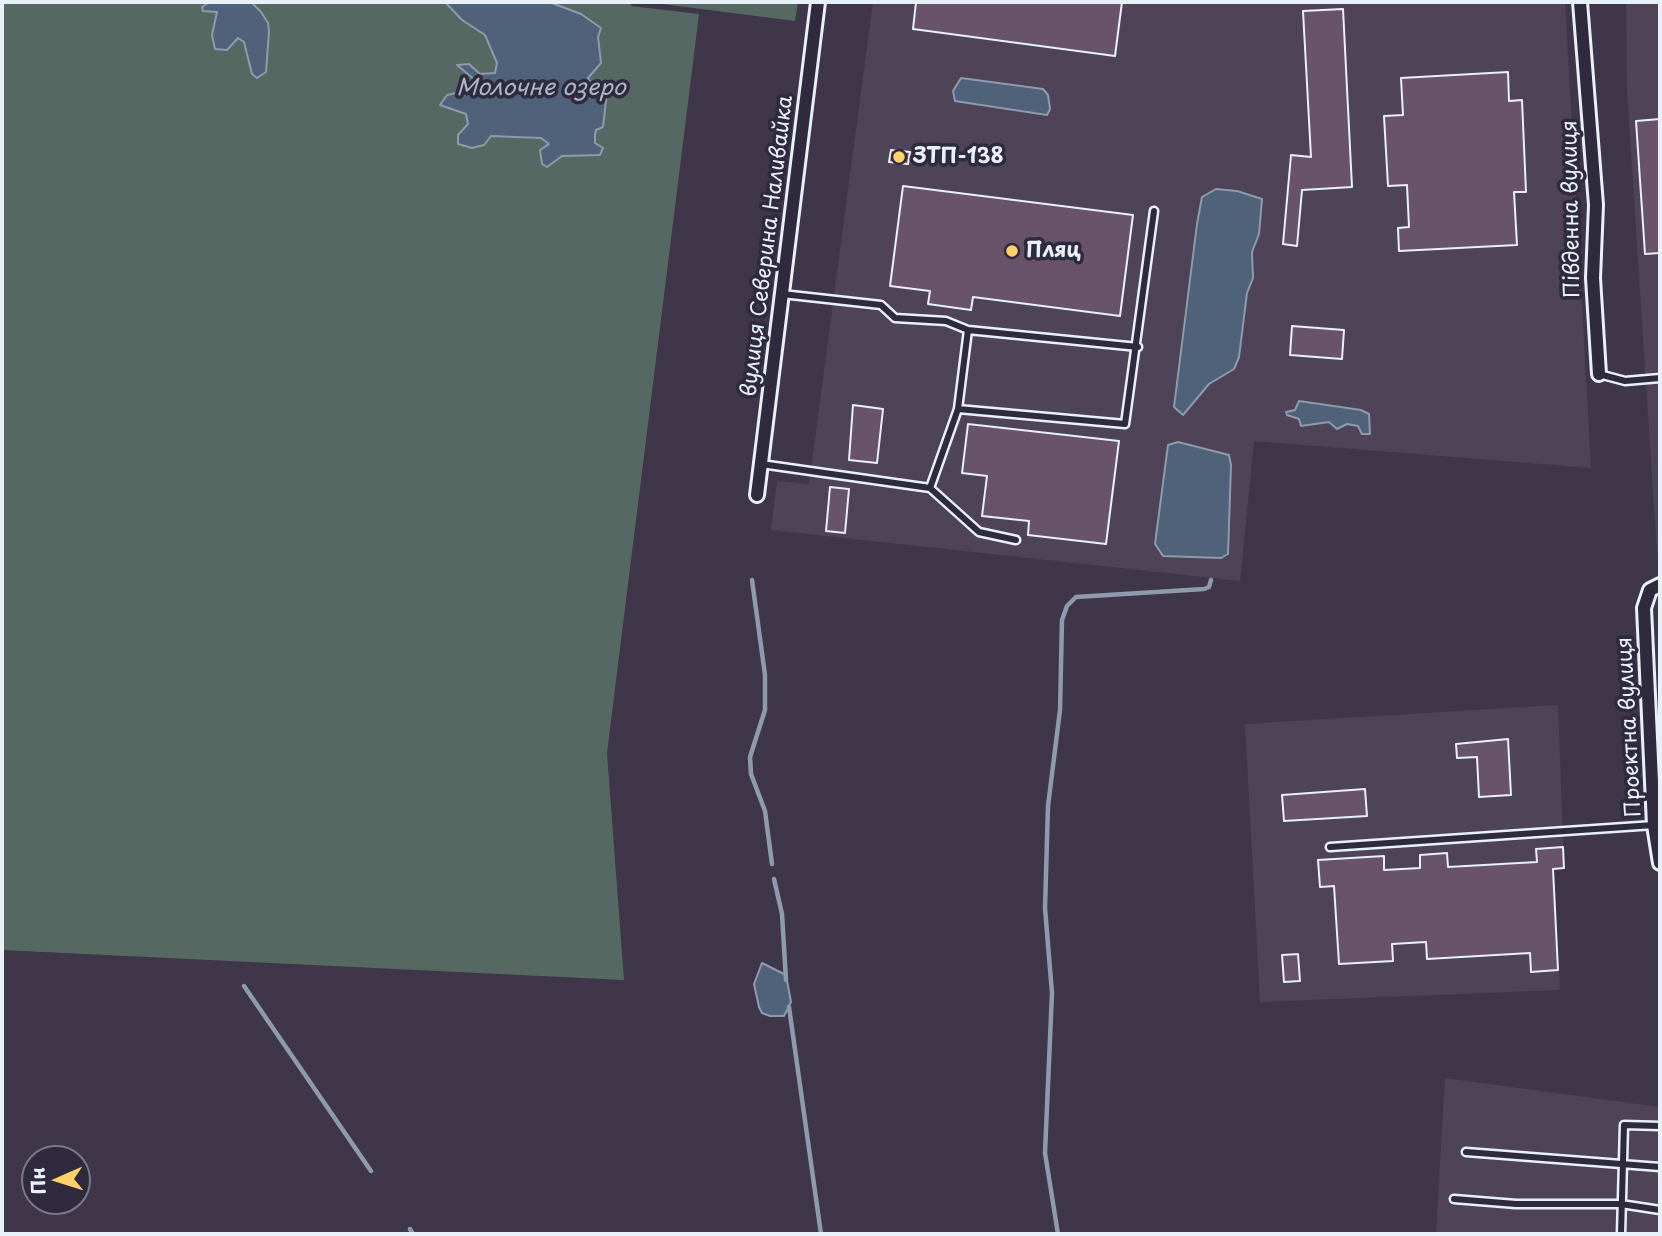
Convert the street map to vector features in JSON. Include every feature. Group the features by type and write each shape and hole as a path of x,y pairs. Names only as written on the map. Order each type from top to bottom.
{"street":[{"name":"вулиця Северина Наливайка","path":"757,495 818,2"},
{"name":"Південна вулиця","path":"1580,2 1596,205 1593,278 1599,374"},
{"name":"Проектна вулиця","path":"1655,588 1644,608 1654,825 1660,863"}],"lane":[{"path":"958,409 1125,424 1138,347 1154,211"},
{"path":"780,294 881,305 895,317 946,321 968,330 1138,347"},
{"path":"930,488 958,409 968,330"},
{"path":"1599,374 1625,381 1660,378"},
{"path":"761,464 930,488 979,532 1016,540"},
{"path":"1330,847 1562,828 1654,825"},
{"path":"1621,1234 1625,1125 1660,1126"},
{"path":"1465,1152 1660,1167"},
{"path":"1454,1199 1516,1204 1621,1204 1660,1210"}],"shaded area":[{"path":"873,2 1565,2 1591,468 1254,441 1240,581 771,530 777,481 809,484"},
{"path":"1626,2 1660,2 1660,553 1657,553 1627,90"},
{"path":"1558,705 1564,868 1553,869 1560,990 1260,1002 1245,724"},
{"path":"1445,1078 1660,1107 1660,1234 1436,1234"}],"green space":[{"path":"2,2 631,2 631,6 699,14 607,753 624,980 2,950"},
{"path":"647,2 798,2 795,21"}],"water":[{"path":"210,2 251,2 261,12 268,23 269,32 266,72 257,78 252,74 244,42 238,38 227,50 215,49 212,35 217,12 203,11 202,7"},
{"name":"Молочне озеро","path":"445,2 549,2 581,14 601,28 598,37 601,63 588,78 592,85 602,81 608,83 603,127 596,130 595,135 595,143 603,148 600,155 562,156 547,167 542,164 540,150 549,144 541,138 491,136 484,145 472,148 458,144 458,135 468,124 466,114 440,105 447,95 475,89 475,80 457,65 469,64 480,74 495,73 497,63 485,35 462,20"},
{"path":"961,78 1043,89 1048,95 1050,109 1047,115 955,101 953,91"},
{"path":"1216,189 1237,191 1262,199 1259,234 1252,252 1253,278 1247,293 1239,357 1234,369 1209,384 1183,415 1174,407 1197,224 1202,197"},
{"path":"1299,401 1361,410 1369,414 1370,434 1362,434 1358,426 1347,424 1337,429 1329,422 1301,426 1299,419 1287,415 1286,412 1295,410"},
{"path":"1178,442 1229,455 1231,465 1228,554 1221,558 1163,556 1155,544 1168,445"},
{"path":"762,963 786,975 791,1002 784,1016 770,1016 762,1013 759,1007 754,984"}],"building":[{"path":"916,2 1122,2 1115,56 913,29"},
{"path":"1343,9 1352,187 1302,190 1297,246 1283,244 1291,155 1311,157 1303,11"},
{"path":"1508,72 1509,101 1522,100 1526,192 1514,192 1517,245 1399,251 1398,228 1409,227 1407,185 1388,186 1384,116 1403,115 1401,78"},
{"path":"1660,119 1660,253 1645,254 1636,121"},
{"name":"ЗТП-138","path":"891,150 910,152 908,164 889,162"},
{"name":"Пляц","path":"903,186 1133,215 1120,316 973,297 971,310 928,304 930,291 890,286"},
{"path":"1292,326 1344,330 1342,359 1290,355"},
{"path":"853,405 883,409 877,463 849,460"},
{"path":"968,424 1119,441 1106,544 1028,535 1029,521 982,516 987,476 962,473"},
{"path":"830,487 849,489 845,533 826,531"},
{"path":"1508,739 1511,795 1479,797 1477,757 1457,758 1456,744"},
{"path":"1365,789 1367,816 1284,821 1282,795"},
{"path":"1563,847 1564,868 1553,869 1558,970 1531,972 1530,953 1427,959 1426,942 1392,944 1393,961 1339,964 1334,886 1320,887 1318,860 1384,856 1384,870 1420,868 1420,855 1447,853 1448,867 1537,862 1536,849"},
{"path":"1298,954 1300,981 1284,982 1282,955"}],"waterway":[{"path":"752,580 765,675 765,710 750,757 751,774 765,811 772,864"},
{"path":"1058,1234 1045,1153 1052,993 1045,908 1048,806 1060,710 1062,620 1067,606 1076,597 1204,589 1209,587 1211,580"},
{"path":"774,879 782,914 786,980"},
{"path":"244,986 371,1171"},
{"path":"789,1007 821,1234"},
{"path":"410,1229 413,1234"}],"place":[{"name":"ЗТП-138","path":"899,157"},
{"name":"Пляц","path":"1012,251"}]}
